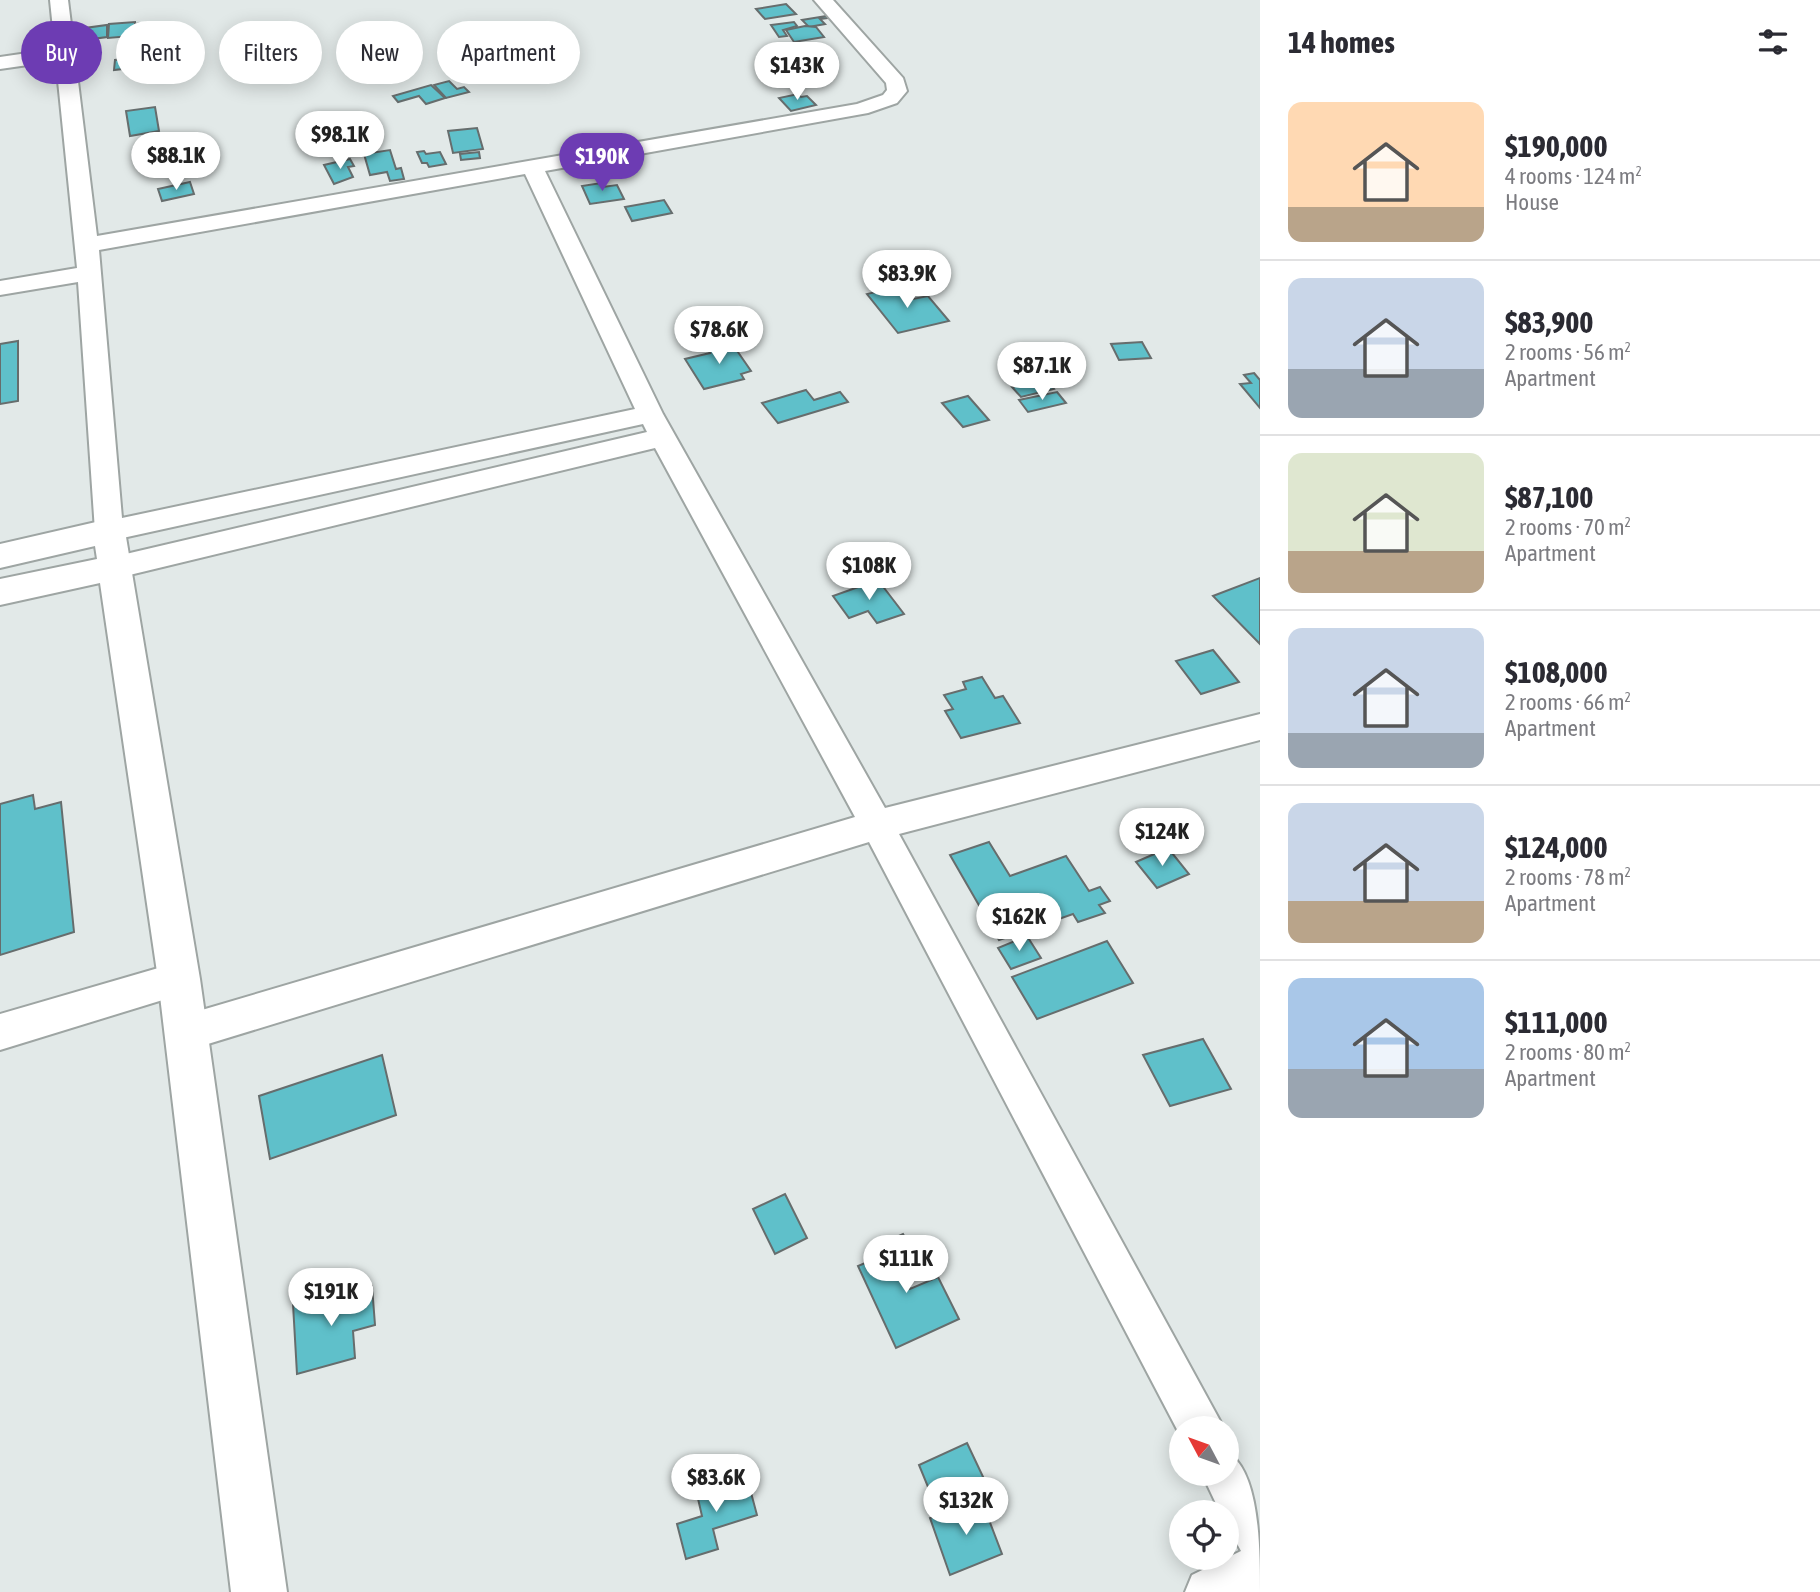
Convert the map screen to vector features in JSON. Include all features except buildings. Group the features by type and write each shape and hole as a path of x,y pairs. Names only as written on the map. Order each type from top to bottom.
{"street":[{"path":"59,0 61,21"},
{"path":"87,245 861,108 890,99 897,91 896,82 823,0"},
{"path":"0,63 21,60"},
{"path":"67,84 87,245 111,549 178,979 259,1592"},
{"path":"532,166 657,426 877,825 1194,1416"},
{"path":"0,288 89,273"},
{"path":"0,556 111,549 657,426"},
{"path":"0,592 111,549 657,426"},
{"path":"185,1033 877,825 1260,727"},
{"path":"0,1032 178,979"},
{"path":"1231,1486 1260,1539"},
{"path":"1209,1592 1260,1567"}]}
